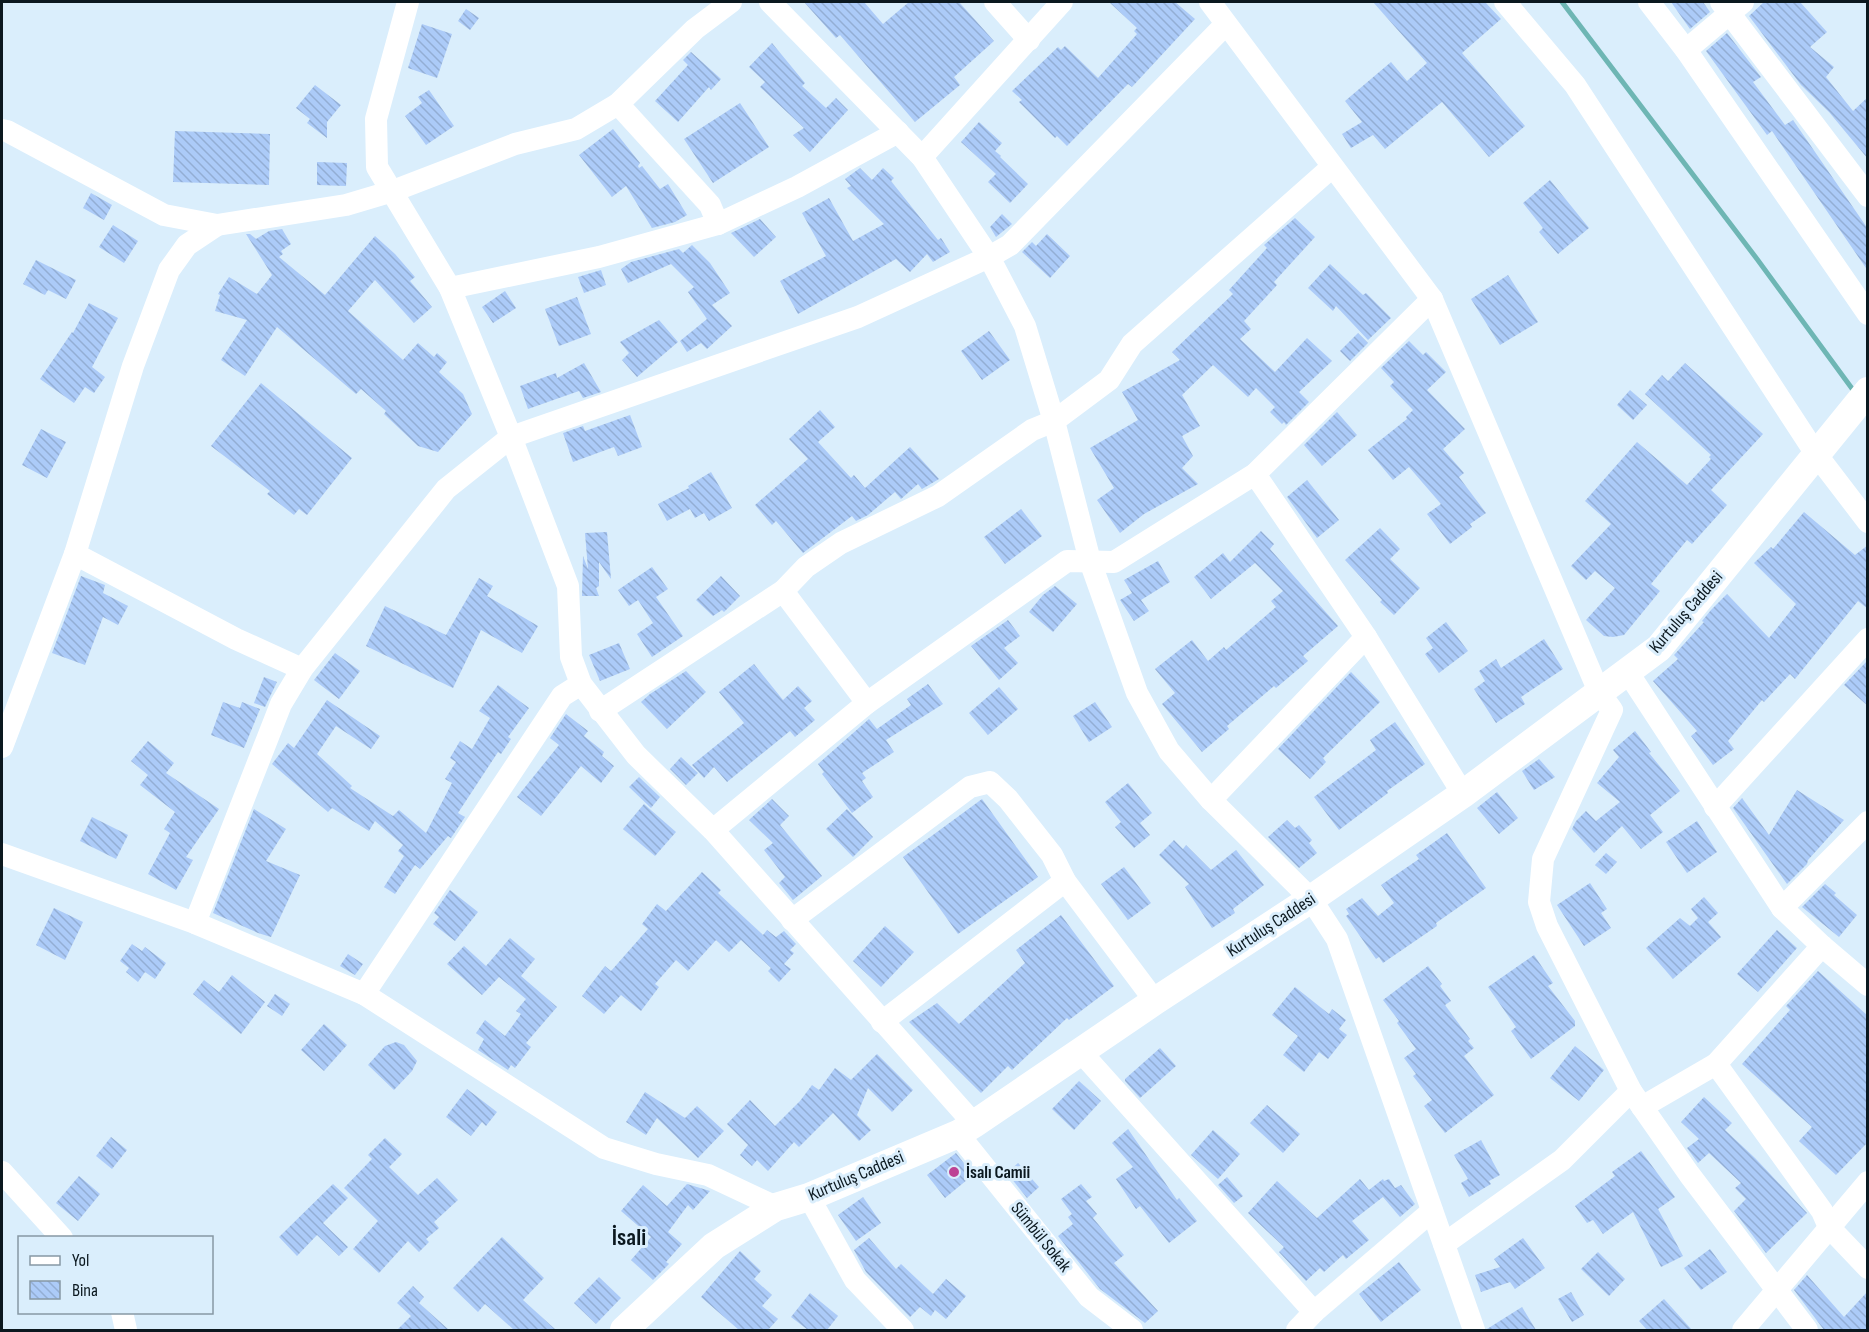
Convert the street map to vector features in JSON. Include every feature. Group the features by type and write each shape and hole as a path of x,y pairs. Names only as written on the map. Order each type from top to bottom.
{"main road":[{"name":"Kurtuluş Caddesi","path":"628,1329 714,1246 776,1208 809,1197 966,1129 1311,899 1463,794 1659,648 1868,391"}],"street":[{"name":"Sümbül Sokak","path":"408,2 376,119 377,167 450,288 511,437 568,586 571,657 581,684 636,755 713,830 882,1022 966,1129 1089,1297 1132,1330"},
{"path":"2,130 164,215 217,225 346,205 393,191 515,144 576,129 618,104 695,29 730,2"},
{"path":"770,2 922,157 989,257 1025,326 1054,421 1090,561 1137,693 1169,751 1211,800 1311,899 1337,939 1474,1330"},
{"path":"995,2 1029,40"},
{"path":"922,157 1062,2"},
{"path":"1210,2 1432,299 1599,692 1612,710 1543,859 1539,902 1547,926 1636,1099 1689,1174 1807,1330"},
{"path":"1505,2 1575,85 1816,454 1868,522"},
{"path":"1649,2 1686,50 1868,314"},
{"path":"1686,50 1731,5 1868,196"},
{"path":"195,923 281,704 302,669 446,489 511,437 858,317 989,257 1010,245 1226,24"},
{"path":"618,104 710,206 718,224"},
{"path":"450,288 599,257 718,224 796,187 898,132"},
{"path":"600,711 783,591 806,567 841,543 938,496 1032,430 1054,421 1109,380 1132,344 1332,167"},
{"path":"2,747 75,554 133,366 169,270 187,244 217,225"},
{"path":"713,830 867,703 1067,561 1114,562 1255,474 1432,299"},
{"path":"1255,474 1366,637 1463,794"},
{"path":"75,554 236,639 302,669"},
{"path":"783,591 867,703"},
{"path":"1211,800 1366,637"},
{"path":"1715,807 1868,639"},
{"path":"1627,671 1782,908 1868,985"},
{"path":"364,994 562,696 581,684"},
{"path":"792,920 970,787 990,782 1008,799 1052,855 1065,881 1155,1001"},
{"path":"1782,908 1868,822"},
{"path":"2,854 195,923 364,994 604,1148 656,1164 708,1175 776,1208"},
{"path":"882,1022 1065,881"},
{"path":"1444,1244 1562,1160 1636,1099 1716,1064 1822,946"},
{"path":"1080,1051 1314,1312"},
{"path":"1716,1064 1822,1211 1829,1227 1868,1268"},
{"path":"2,1172 60,1236"},
{"path":"1743,1330 1868,1182"},
{"path":"809,1197 855,1280 903,1330"},
{"path":"1297,1330 1314,1312 1432,1211"},
{"path":"122,1314 126,1330"}],"building":[{"path":"804,2 864,2 883,24 909,2 959,2 994,41 954,77 960,85 915,122 840,35 836,38"},
{"path":"1109,2 1175,2 1195,19 1132,87 1128,84 1067,146 1057,136 1055,138 1019,102 1022,100 1012,91 1058,47 1061,50 1065,46 1098,78 1137,34 1134,31 1137,28"},
{"path":"1373,2 1485,2 1501,19 1462,53 1525,126 1489,157 1442,102 1385,149 1373,135 1351,148 1342,134 1362,122 1345,101 1391,62 1407,81 1427,63"},
{"path":"1671,2 1703,2 1710,12 1690,29"},
{"path":"1764,2 1800,2 1827,32 1810,47 1834,67 1826,77 1853,111 1868,97 1868,159 1829,112 1801,85 1749,16"},
{"path":"466,9 479,18 470,30 458,21"},
{"path":"422,24 452,34 437,78 408,68"},
{"path":"1727,33 1761,77 1753,82 1785,125 1793,120 1868,229 1868,271 1772,131 1767,135 1706,51"},
{"path":"772,43 805,83 802,86 826,108 836,98 848,110 810,152 793,135 804,128 760,87 765,82 749,67"},
{"path":"691,52 721,79 711,90 709,87 678,122 655,101 688,65 683,60"},
{"path":"315,85 341,105 327,122 327,138 307,123 310,119 296,108"},
{"path":"429,90 454,126 426,145 405,116 422,103 418,97"},
{"path":"740,103 769,147 713,183 684,139"},
{"path":"979,122 1002,143 995,151 1028,184 1010,203 988,182 996,174 961,142"},
{"path":"613,129 640,163 639,168 642,166 660,189 668,184 687,215 675,222 652,228 626,186 612,197 579,155"},
{"path":"175,131 270,134 269,185 173,182"},
{"path":"317,162 347,163 346,186 317,185"},
{"path":"860,168 872,180 883,168 894,178 891,181 938,240 941,238 950,252 933,262 927,254 910,272 896,259 798,314 780,281 826,256 802,213 829,198 853,241 884,224 847,188 851,186 845,179"},
{"path":"1550,180 1589,228 1558,254 1539,232 1543,228 1523,203"},
{"path":"91,193 112,205 104,220 83,208"},
{"path":"1002,214 1012,224 996,237 990,227"},
{"path":"1295,218 1315,237 1274,282 1277,285 1244,321 1251,329 1240,339 1275,372 1307,338 1332,361 1299,392 1309,402 1286,425 1270,412 1275,407 1256,388 1248,397 1213,365 1182,395 1200,426 1182,436 1193,456 1182,468 1198,484 1144,514 1120,533 1097,500 1114,488 1090,448 1138,420 1122,392 1180,360 1172,352 1233,294 1229,290 1267,248 1264,245"},
{"path":"760,219 776,237 754,257 731,233"},
{"path":"113,225 138,241 124,263 99,247"},
{"path":"282,229 291,244 281,251 283,254 279,257 325,295 375,236 415,277 410,281 432,307 414,323 375,280 348,311 403,360 418,343 434,357 437,353 447,362 439,372 463,394 472,414 438,452 418,446 384,414 386,411 361,389 356,394 277,327 245,376 221,360 247,320 215,311 220,295 218,294 229,277 257,294 272,275 246,234 256,239 269,231"},
{"path":"1047,234 1070,256 1050,278 1022,252 1032,242 1036,246"},
{"path":"692,245 710,263 730,293 712,305 732,326 707,349 701,343 687,352 680,341 707,319 688,292 694,287 671,264 628,283 621,269 631,262 679,249 683,253"},
{"path":"36,260 76,280 66,299 48,290 45,295 23,284"},
{"path":"1330,264 1363,295 1366,293 1391,318 1368,340 1336,306 1333,311 1308,288"},
{"path":"601,270 606,285 584,293 578,277"},
{"path":"1508,275 1538,322 1500,345 1471,299"},
{"path":"505,291 516,308 493,323 482,307"},
{"path":"577,297 591,334 559,346 545,309"},
{"path":"89,303 118,318 92,367 105,377 94,393 85,387 74,403 40,379 73,333"},
{"path":"659,320 678,342 637,377 622,360 629,353 620,342"},
{"path":"989,331 1010,360 982,380 961,351"},
{"path":"1358,333 1368,343 1350,361 1340,351"},
{"path":"1409,341 1423,355 1426,352 1446,372 1427,390 1465,429 1443,449 1464,473 1459,477 1486,513 1470,524 1472,527 1450,544 1427,514 1441,504 1409,467 1393,480 1368,450 1407,419 1406,417 1413,410 1390,386 1394,382 1381,368"},
{"path":"584,363 601,392 583,398 579,391 528,409 520,386 556,373 557,378"},
{"path":"1685,363 1763,434 1711,490 1727,505 1692,544 1687,540 1651,584 1660,591 1624,635 1604,636 1586,620 1615,588 1595,571 1586,580 1571,566 1611,524 1585,501 1637,442 1687,485 1711,459 1709,457 1711,455 1645,394 1662,375 1668,381"},
{"path":"261,383 352,458 307,515 299,509 294,515 267,494 270,491 211,446"},
{"path":"1630,390 1647,405 1633,420 1617,405"},
{"path":"820,410 835,427 818,442 851,478 854,475 865,488 910,447 939,479 922,489 918,484 901,499 895,492 868,515 856,521 852,516 803,553 776,521 772,525 755,505 808,459 789,439"},
{"path":"1337,412 1357,435 1322,466 1304,445"},
{"path":"630,415 642,447 618,456 614,447 573,462 563,433 583,426 585,431"},
{"path":"41,429 66,442 47,478 22,465"},
{"path":"711,472 732,508 709,521 704,513 695,518 690,509 667,521 658,504 689,488 688,486"},
{"path":"1307,480 1339,520 1317,538 1287,497"},
{"path":"1021,509 1042,536 1005,564 984,537"},
{"path":"1804,512 1855,555 1868,545 1868,609 1858,601 1795,679 1790,674 1764,702 1762,700 1728,741 1734,749 1713,765 1691,736 1697,731 1653,681 1678,659 1674,655 1727,594 1769,638 1796,604 1754,563 1771,547 1773,549"},
{"path":"1380,528 1400,549 1390,559 1420,588 1394,615 1380,602 1382,600 1345,560"},
{"path":"1261,531 1274,544 1270,549 1338,626 1303,656 1308,661 1227,726 1229,729 1202,752 1162,704 1175,693 1155,669 1192,640 1208,661 1224,647 1226,650 1276,607 1271,601 1283,591 1255,563 1211,599 1194,577 1223,553 1230,562"},
{"path":"607,532 611,579 599,562 599,586 596,588 599,596 582,596 583,556 588,569 585,533"},
{"path":"1158,561 1170,582 1141,600 1149,611 1134,621 1120,600 1132,593 1124,580"},
{"path":"652,567 668,589 656,597 683,636 652,657 637,634 653,623 638,600 629,606 618,590"},
{"path":"81,576 105,585 103,593 128,606 118,625 103,617 85,665 52,653"},
{"path":"721,576 740,596 724,612 722,610 713,616 696,600"},
{"path":"479,578 493,586 487,596 538,626 522,653 481,630 453,688 366,646 385,606 446,635"},
{"path":"1055,586 1077,604 1053,632 1029,612 1043,595"},
{"path":"1008,620 1020,636 1004,648 1018,663 999,680 971,646"},
{"path":"1446,622 1468,651 1439,673 1425,654 1433,648 1426,638"},
{"path":"1544,639 1563,669 1521,697 1525,704 1496,723 1474,689 1485,681 1479,671 1496,659 1501,668"},
{"path":"619,643 630,669 600,681 589,655"},
{"path":"335,653 360,671 339,699 314,680"},
{"path":"1868,660 1868,706 1844,685"},
{"path":"754,664 783,700 798,686 812,701 804,708 815,720 795,737 790,731 727,782 714,767 704,778 692,765 744,723 719,692"},
{"path":"686,671 706,692 667,729 641,702"},
{"path":"1351,672 1380,702 1323,758 1326,762 1310,779 1278,749"},
{"path":"264,677 277,682 265,707 254,703"},
{"path":"928,684 943,704 886,740 894,752 862,773 866,778 862,781 873,797 852,813 822,774 824,772 818,764 869,719 877,729 911,705 907,699"},
{"path":"498,685 529,708 508,737 511,739 501,754 498,752 458,813 465,817 451,838 448,836 420,869 415,865 395,894 384,887 404,856 398,851 403,845 375,821 369,831 332,808 328,812 272,764 288,743 294,748 327,700 380,736 371,749 336,726 317,754 352,786 350,788 393,816 399,810 426,833 452,783 445,779 456,762 450,758 460,741 472,749 490,718 479,711"},
{"path":"999,687 1018,709 988,735 969,713"},
{"path":"223,702 240,708 242,702 260,709 244,748 211,735"},
{"path":"1095,702 1112,727 1089,742 1073,716"},
{"path":"566,714 588,731 584,736 604,752 602,756 614,766 601,783 581,766 541,816 517,797 559,745 550,738"},
{"path":"1395,722 1425,764 1339,830 1314,797 1376,750 1370,740"},
{"path":"1635,731 1651,752 1649,753 1680,791 1650,815 1663,832 1641,849 1622,826 1594,853 1572,829 1586,811 1596,821 1620,802 1597,783 1619,757 1613,750"},
{"path":"148,741 174,763 166,773 219,809 186,857 193,860 176,890 148,874 170,833 164,829 175,812 140,785 148,775 131,761"},
{"path":"681,757 698,773 686,785 670,769"},
{"path":"1539,759 1555,777 1534,790 1522,771"},
{"path":"639,777 660,797 651,808 629,787"},
{"path":"1128,783 1152,813 1140,823 1150,835 1134,848 1115,827 1121,822 1105,802"},
{"path":"1797,790 1844,820 1787,884 1733,808 1742,798 1769,835"},
{"path":"1497,792 1518,818 1499,834 1477,808"},
{"path":"772,799 789,816 780,825 822,876 793,900 779,883 785,877 764,850 773,843 749,820"},
{"path":"982,799 1038,877 958,934 903,857"},
{"path":"644,804 676,832 655,856 623,829"},
{"path":"254,809 286,829 266,861 300,875 271,937 213,913"},
{"path":"847,809 873,837 853,857 826,829"},
{"path":"92,817 128,835 116,859 80,841"},
{"path":"1287,820 1295,828 1299,825 1312,840 1309,843 1317,853 1299,868 1268,837"},
{"path":"1697,821 1717,852 1687,873 1666,842"},
{"path":"1447,833 1486,888 1436,923 1437,926 1383,963 1379,957 1376,959 1346,916 1349,914 1346,909 1362,898 1378,916 1394,903 1381,885 1419,859 1416,855"},
{"path":"1174,840 1183,849 1186,845 1211,870 1236,850 1264,885 1233,909 1235,913 1212,928 1185,887 1189,884 1159,855"},
{"path":"1606,853 1617,862 1606,874 1595,865"},
{"path":"1124,867 1151,903 1128,920 1101,884"},
{"path":"702,872 721,890 718,893 763,935 767,930 776,937 784,931 796,944 790,950 794,953 784,964 791,969 779,982 768,971 771,968 741,940 729,952 716,940 688,971 676,960 655,984 659,987 641,1011 621,995 604,1014 582,996 605,966 611,971 648,929 642,924 657,904 666,911"},
{"path":"1590,883 1607,909 1601,913 1611,928 1584,946 1557,905"},
{"path":"1825,884 1857,915 1839,937 1802,907"},
{"path":"450,890 478,912 455,941 433,924 439,917 434,913"},
{"path":"1704,897 1718,913 1708,922 1721,937 1673,979 1646,948 1680,918 1690,926 1698,918 1691,909"},
{"path":"54,908 83,922 65,960 36,945"},
{"path":"1061,915 1114,986 1069,1020 1067,1018 1012,1070 1008,1066 981,1093 909,1022 937,1003 959,1024 1025,963 1016,950"},
{"path":"885,926 914,952 881,987 853,961"},
{"path":"1777,930 1797,948 1758,992 1737,974"},
{"path":"510,938 535,959 521,976 557,1007 526,1043 531,1047 515,1068 511,1065 508,1070 478,1050 484,1039 476,1033 485,1020 505,1036 521,1014 516,1011 526,999 499,977 482,995 447,964 464,946 486,966"},
{"path":"132,944 142,951 145,947 166,963 155,979 145,972 138,982 126,972 129,968 120,961"},
{"path":"348,954 363,964 355,975 340,966"},
{"path":"1534,955 1553,983 1548,986 1575,1021 1575,1026 1531,1059 1511,1031 1516,1027 1488,987"},
{"path":"1428,966 1442,984 1440,986 1451,1001 1445,1005 1474,1048 1464,1056 1494,1095 1445,1133 1424,1106 1432,1100 1413,1076 1416,1074 1404,1058 1416,1049 1383,1000"},
{"path":"1818,971 1868,1016 1868,1142 1836,1175 1799,1141 1812,1127 1742,1064 1790,1010 1786,1006"},
{"path":"232,975 265,1002 241,1034 193,994 204,980 219,992"},
{"path":"1295,987 1329,1014 1332,1009 1346,1020 1339,1029 1347,1035 1328,1059 1319,1052 1304,1072 1283,1055 1298,1036 1272,1015"},
{"path":"275,994 290,1004 282,1016 267,1006"},
{"path":"324,1024 347,1045 324,1071 301,1050"},
{"path":"396,1042 404,1045 417,1061 412,1071 394,1090 368,1065 385,1046"},
{"path":"1575,1046 1604,1070 1579,1101 1550,1078"},
{"path":"1160,1048 1176,1066 1140,1098 1125,1079"},
{"path":"877,1054 913,1090 892,1112 868,1088 857,1115 871,1130 859,1141 833,1113 799,1147 794,1142 768,1171 757,1160 752,1166 740,1155 748,1145 727,1124 750,1100 775,1126 800,1101 812,1085 819,1090 835,1068 851,1080"},
{"path":"1079,1081 1101,1101 1074,1130 1052,1109"},
{"path":"467,1089 497,1112 486,1126 482,1122 471,1136 446,1117"},
{"path":"645,1092 685,1118 697,1106 724,1131 698,1158 657,1118 646,1135 626,1122"},
{"path":"1704,1097 1732,1123 1725,1130 1807,1213 1766,1253 1734,1211 1746,1199 1735,1188 1741,1183 1709,1153 1698,1163 1687,1148 1699,1139 1681,1122"},
{"path":"1267,1105 1300,1134 1283,1153 1250,1123"},
{"path":"1128,1129 1177,1200 1179,1198 1197,1221 1169,1243 1140,1206 1136,1209 1116,1179 1133,1167 1112,1143"},
{"path":"1213,1130 1240,1154 1218,1179 1191,1155"},
{"path":"111,1137 127,1150 112,1169 96,1156"},
{"path":"385,1138 402,1154 389,1167 418,1195 437,1178 458,1200 434,1222 439,1228 426,1239 429,1242 419,1252 408,1241 379,1273 353,1249 378,1221 344,1188 372,1159 368,1155"},
{"path":"1481,1140 1500,1175 1489,1181 1491,1184 1469,1197 1461,1183 1468,1179 1454,1155"},
{"path":"1641,1151 1675,1197 1658,1209 1683,1256 1661,1267 1633,1212 1603,1234 1593,1220 1587,1223 1575,1206 1615,1176 1612,1172"},
{"name":"İsalı Camii","path":"956,1153 973,1175 945,1198 927,1175"},
{"path":"1018,1163 1039,1187 1027,1198 1007,1173"},
{"path":"79,1176 100,1194 78,1221 56,1203"},
{"path":"1227,1177 1243,1196 1234,1203 1218,1185"},
{"path":"1360,1179 1369,1190 1383,1179 1384,1181 1389,1179 1395,1188 1401,1185 1415,1204 1400,1217 1383,1197 1352,1221 1369,1240 1346,1259 1343,1255 1324,1272 1320,1268 1306,1281 1279,1252 1284,1247 1248,1213 1277,1181 1317,1218"},
{"path":"333,1184 348,1198 323,1223 348,1247 339,1256 317,1235 297,1256 279,1237"},
{"path":"687,1184 710,1191 693,1210 688,1205 668,1232 682,1244 666,1262 669,1264 653,1280 631,1260 651,1237 621,1211 643,1185 667,1206"},
{"path":"1081,1184 1092,1197 1086,1201 1097,1214 1093,1218 1124,1255 1114,1263 1158,1311 1145,1323 1100,1289 1058,1236 1073,1224 1068,1217 1072,1214 1061,1199"},
{"path":"863,1197 881,1223 856,1241 838,1215"},
{"path":"502,1237 544,1278 523,1300 556,1330 514,1330 485,1304 478,1312 453,1288"},
{"path":"869,1238 896,1269 901,1264 933,1294 946,1279 966,1296 946,1319 935,1310 931,1316 920,1307 910,1317 866,1272 854,1250"},
{"path":"1523,1238 1545,1268 1515,1289 1510,1282 1481,1292 1475,1275 1500,1267 1494,1259"},
{"path":"1710,1249 1727,1272 1701,1290 1684,1268"},
{"path":"740,1251 761,1271 754,1279 772,1295 762,1306 778,1319 768,1330 739,1330 701,1297"},
{"path":"1598,1252 1625,1279 1609,1296 1581,1269"},
{"path":"1399,1262 1421,1290 1381,1322 1359,1294"},
{"path":"1807,1275 1844,1317 1868,1291 1868,1330 1824,1330 1794,1290"},
{"path":"599,1277 621,1298 596,1324 574,1303"},
{"path":"413,1286 424,1297 419,1303 449,1330 397,1330 411,1316 397,1303"},
{"path":"1571,1292 1584,1315 1572,1322 1558,1299"},
{"path":"810,1293 838,1316 827,1330 808,1330 791,1317"},
{"path":"1664,1299 1692,1330 1647,1330 1639,1321"},
{"path":"1522,1307 1536,1330 1487,1330 1487,1329"}],"waterway":[{"path":"1562,2 1856,394"}],"place":[{"name":"İsalı Camii","path":"954,1172"}],"district":[{"name":"İsali","path":"629,1237"}]}
